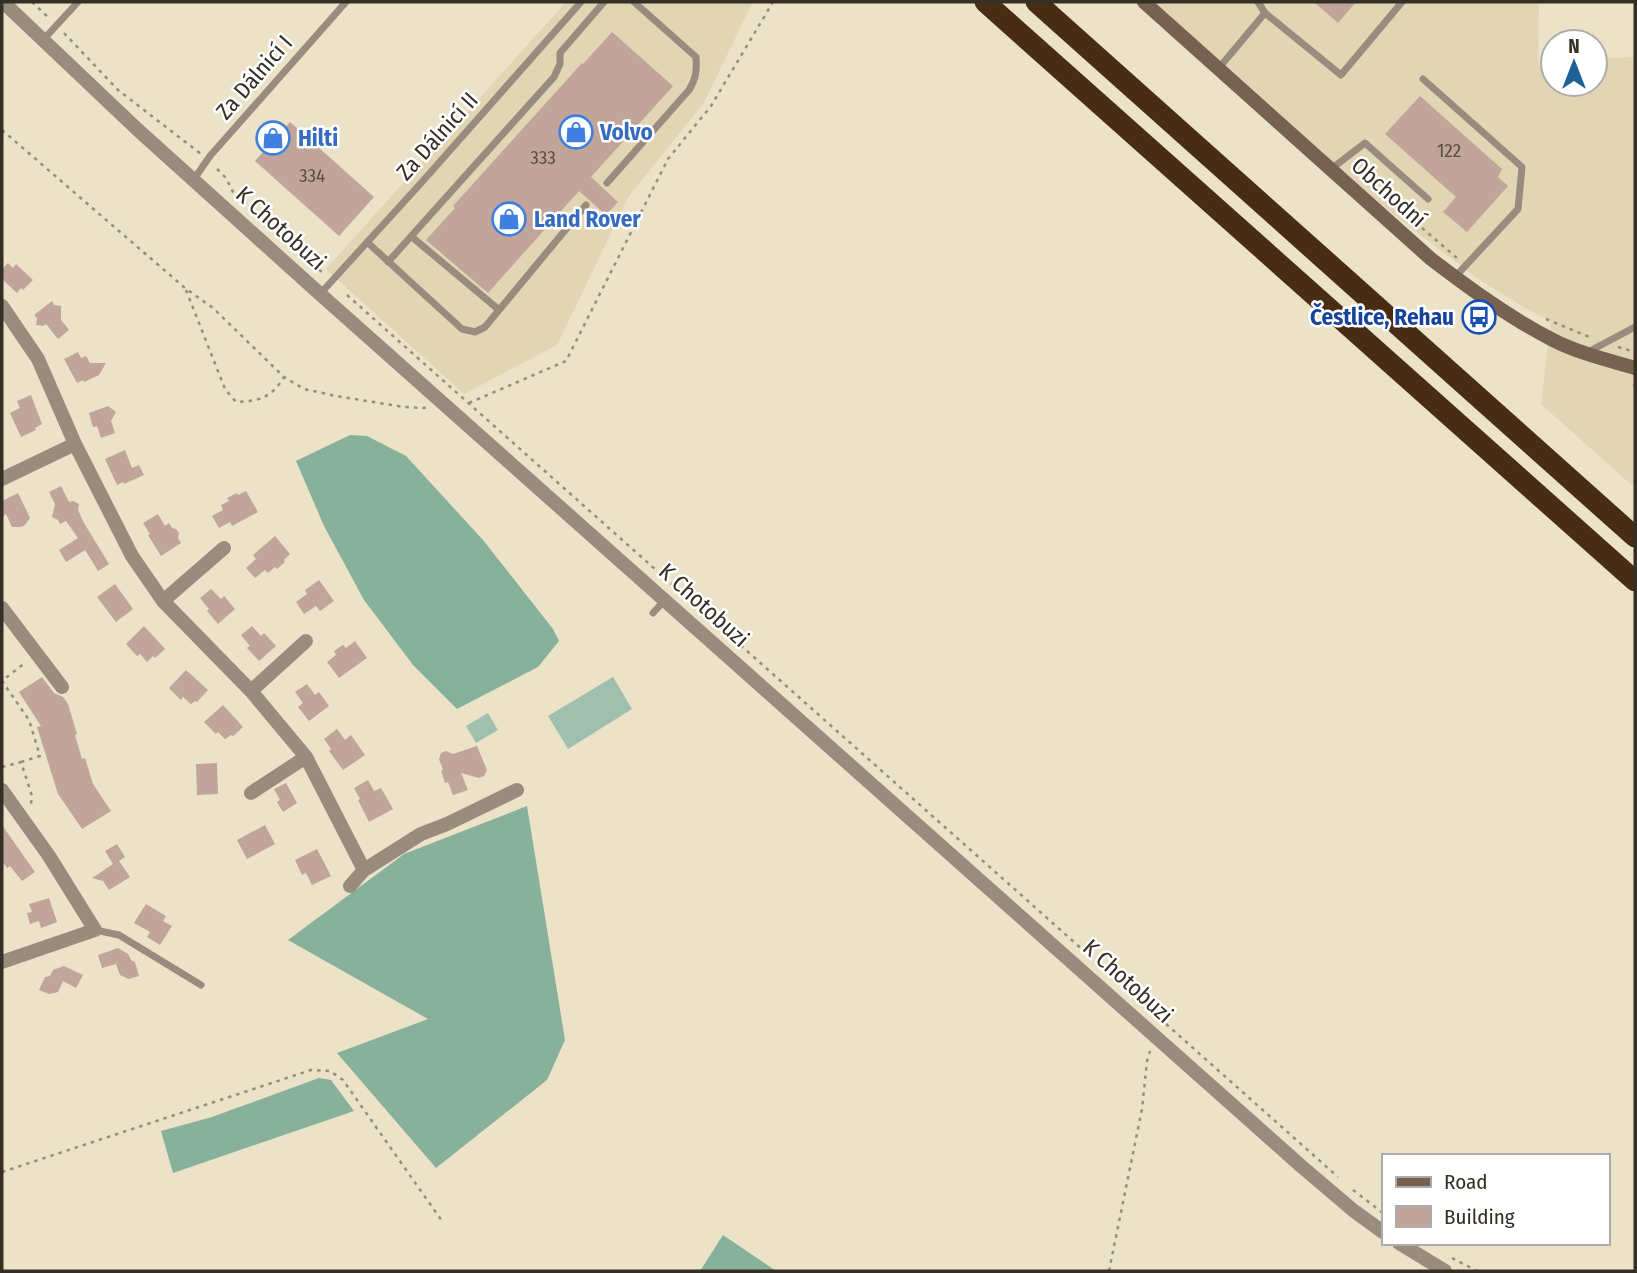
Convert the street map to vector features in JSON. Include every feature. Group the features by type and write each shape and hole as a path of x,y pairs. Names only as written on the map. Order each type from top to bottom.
{"highway":[{"path":"985,2 1635,581"},
{"path":"1036,2 1635,537"}],"street":[{"name":"K Chotobuzi","path":"3,2 138,130 664,601 1301,1166 1382,1231"},
{"name":"Obchodní","path":"1144,2 1431,259 1455,277 1555,341 1635,368"},
{"path":"2,306 38,359 75,444 132,556 163,601 251,691 306,757 364,870"},
{"path":"2,479 75,444"},
{"path":"163,601 224,548"},
{"path":"2,608 62,687"},
{"path":"251,691 306,641"},
{"path":"251,793 306,757"},
{"path":"349,886 364,870 421,834 517,790"},
{"path":"2,962 95,930 49,856 3,792"},
{"path":"1402,1245 1445,1271"}],"lane":[{"path":"43,40 78,2"},
{"name":"Za Dálnicí I","path":"194,179 210,156 346,2"},
{"name":"Za Dálnicí II","path":"320,294 581,2"},
{"path":"388,262 555,77 560,53 604,2"},
{"path":"607,183 689,90 694,83 697,69 696,57 634,2"},
{"path":"1258,2 1265,13 1342,75 1402,2"},
{"path":"1218,69 1265,13"},
{"path":"1423,79 1522,167 1518,209 1455,277"},
{"path":"1330,169 1364,143 1428,199"},
{"path":"367,242 462,328 475,332 485,327 586,205"},
{"path":"412,237 498,309"},
{"path":"1587,353 1635,327"},
{"path":"653,613 664,601"},
{"path":"95,930 119,934 201,985"}],"path":[{"path":"32,2 118,90 202,155"},
{"path":"469,403 566,362 668,159 711,106 773,2"},
{"path":"2,130 185,288 213,308 284,377 304,389 404,407 425,408 441,401"},
{"path":"1343,160 1465,266"},
{"path":"217,169 226,178 235,196 323,273"},
{"path":"185,288 225,389 236,402 255,401 275,390 284,377"},
{"path":"347,295 1340,1179"},
{"path":"1540,316 1605,343 1635,352"},
{"path":"2,767 40,756 29,720 2,681 37,654"},
{"path":"13,806 17,801 23,809 31,804 32,796 21,762"},
{"path":"1109,1271 1140,1124 1147,1061 1151,1049 1170,1027"},
{"path":"2,1172 312,1070 330,1071 344,1080 442,1221"},
{"path":"1349,1187 1382,1212"}],"shaded area":[{"path":"566,2 753,2 703,104 629,196 557,345 464,394 326,269"},
{"path":"1155,2 1539,2 1539,98 1609,98 1609,58 1635,57 1635,488 1541,404 1551,321 1477,278 1343,176"}],"green space":[{"path":"350,435 367,436 406,456 483,540 553,629 559,641 538,667 457,709 413,665 364,600 324,526 296,461"},
{"path":"613,677 632,709 568,749 548,716"},
{"path":"488,713 498,730 476,743 466,726"},
{"path":"527,806 565,1040 547,1080 436,1168 337,1053 428,1019 288,940 404,854"},
{"path":"319,1078 331,1080 354,1111 173,1173 161,1131 212,1117"},
{"path":"723,1235 776,1271 700,1271"}],"building":[{"path":"1314,2 1356,2 1338,23"},
{"name":"Volvo","path":"612,32 673,86 591,177 618,202 606,215 579,191 488,293 426,240 455,208 453,206"},
{"path":"1420,96 1502,169 1498,177 1508,186 1467,232 1443,212 1456,197 1385,134"},
{"path":"290,122 374,197 339,236 255,161"},
{"path":"8,263 13,268 16,264 33,280 17,293 2,279 2,269"},
{"path":"52,301 54,305 61,306 61,320 69,330 58,339 46,324 36,325 37,318 34,315"},
{"path":"78,352 81,358 86,356 90,363 106,363 99,375 77,383 64,359"},
{"path":"31,395 42,424 21,437 10,413 20,408 17,401"},
{"path":"108,406 116,412 111,421 115,433 101,438 97,426 93,427 89,413"},
{"path":"125,450 132,468 139,465 144,475 117,485 105,459"},
{"path":"61,486 69,502 79,504 78,510 84,523 109,564 98,571 85,550 66,562 59,550 78,538 66,521 60,524 52,517 55,504 49,492"},
{"path":"246,491 258,512 232,526 230,522 219,528 212,516 223,510 221,505 229,501 227,498"},
{"path":"18,493 30,518 21,527 12,527 6,514 2,517 2,501"},
{"path":"158,514 165,526 169,523 176,529 181,543 161,556 143,523"},
{"path":"275,536 290,554 277,569 275,567 268,573 265,570 255,578 246,568 256,559 253,555"},
{"path":"319,580 334,601 320,611 316,606 304,614 296,602 307,594 305,590"},
{"path":"115,584 133,609 116,622 97,597"},
{"path":"211,589 221,599 224,596 235,609 218,624 200,598"},
{"path":"144,626 165,649 147,662 126,644"},
{"path":"252,626 261,636 264,633 276,646 259,661 247,648 250,646 241,635"},
{"path":"355,641 367,658 339,678 327,662 336,655 334,651 343,645 346,648"},
{"path":"186,670 208,690 197,702 191,704 183,697 181,700 169,688"},
{"path":"42,677 54,693 63,697 68,704 82,759 85,758 93,784 111,811 82,829 58,794 37,727 41,726 19,692"},
{"path":"307,684 315,695 319,692 329,706 309,721 298,707 303,703 295,692"},
{"path":"223,705 243,727 225,739 204,722"},
{"path":"337,729 345,740 351,735 365,755 343,770 324,739"},
{"path":"477,746 487,770 484,776 479,778 461,773 468,790 453,795 441,771 441,753 446,751 453,754"},
{"path":"217,763 218,794 197,795 196,764"},
{"path":"368,780 374,791 381,788 393,809 369,822 354,788"},
{"path":"286,783 297,803 283,812 274,789"},
{"path":"2,825 35,872 22,881 10,866 7,868 2,861"},
{"path":"265,825 275,844 247,859 237,840"},
{"path":"117,844 125,857 119,861 130,877 109,890 103,881 92,878 113,864 105,851"},
{"path":"317,849 331,876 312,885 306,873 302,875 295,860"},
{"path":"49,898 57,922 41,928 39,921 30,924 27,913 32,912 29,904"},
{"path":"146,904 166,916 163,921 172,926 160,945 147,937 150,932 134,923"},
{"path":"118,948 135,962 139,976 129,979 120,975 116,964 102,968 98,955"},
{"path":"64,966 83,975 76,988 63,981 58,992 49,994 39,990 45,977"}],"place":[{"name":"Volvo","path":"576,132"},
{"name":"Hilti","path":"273,138"},
{"name":"Land Rover","path":"509,219"},
{"name":"Čestlice, Rehau","path":"1479,317"}]}
